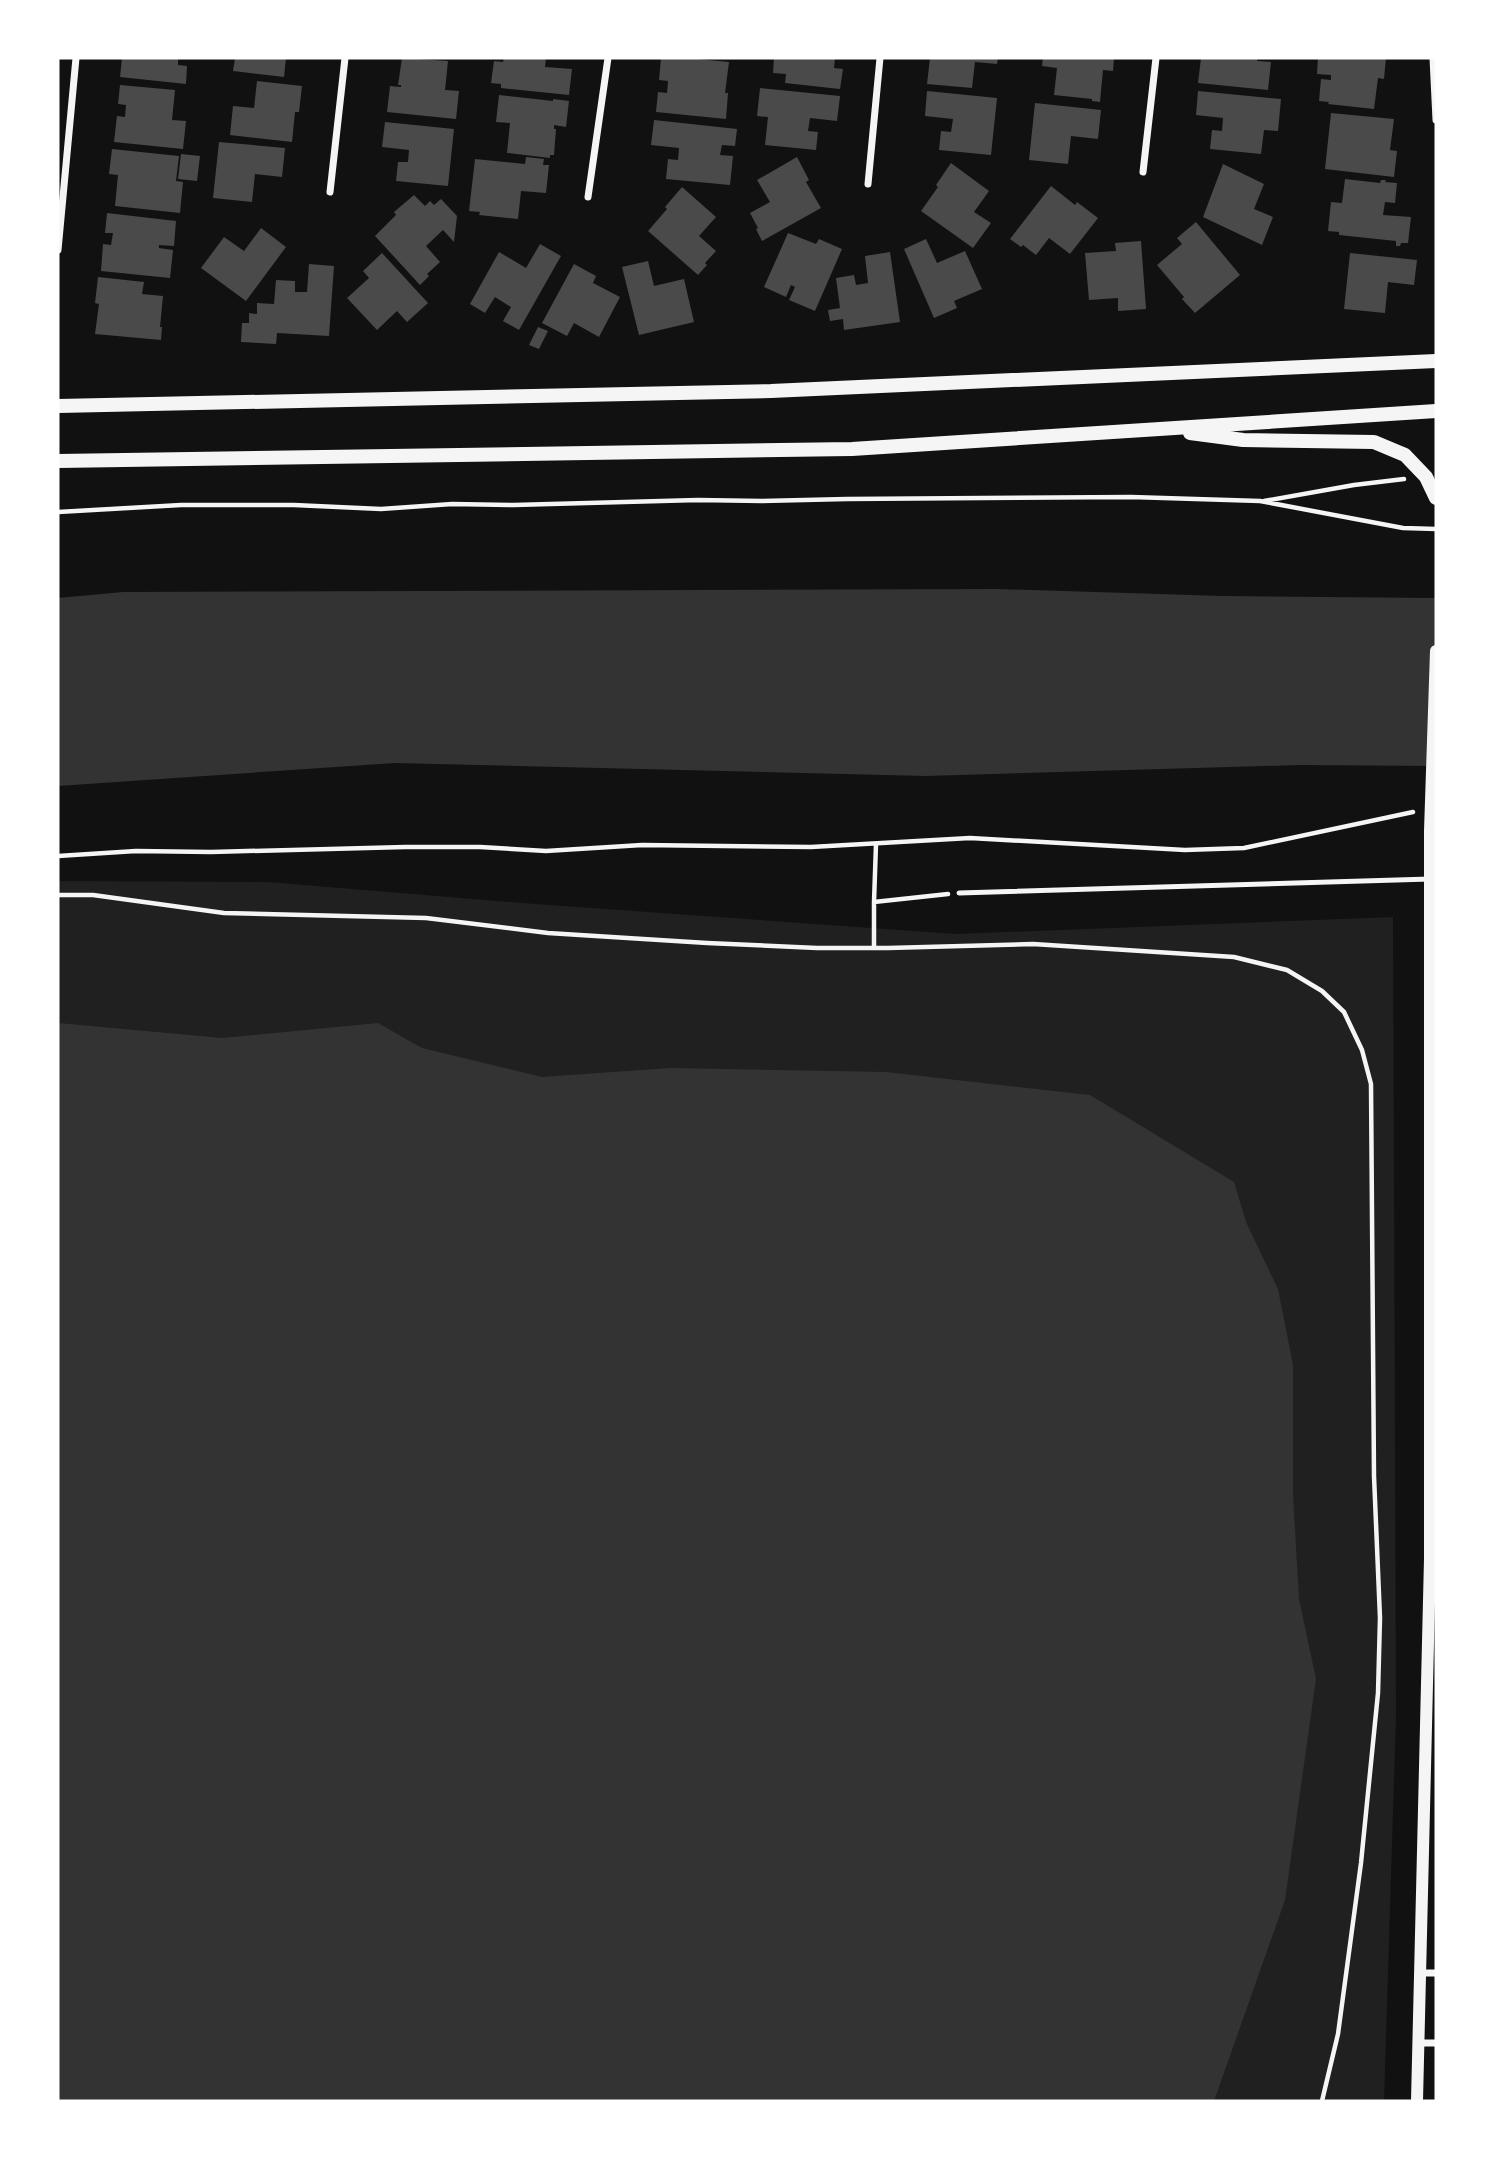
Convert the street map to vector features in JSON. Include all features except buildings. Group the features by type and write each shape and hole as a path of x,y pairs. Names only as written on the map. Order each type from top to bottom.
{"main road":[{"path":"58,406 771,391 1436,361"},
{"path":"58,461 852,449 1436,411"},
{"path":"1158,429 1242,440 1374,442 1405,455 1426,477 1436,498"}],"street":[{"path":"58,250 76,58"},
{"path":"330,192 345,58"},
{"path":"589,197 608,58"},
{"path":"869,184 880,58"},
{"path":"1143,172 1156,58"},
{"path":"1433,58 1436,120"},
{"path":"1417,2101 1430,1559 1430,825 1436,651"},
{"path":"1421,1973 1436,1973"},
{"path":"1419,2043 1436,2043"}],"lane":[{"path":"959,893 1430,879"}],"path":[{"path":"1260,501 1354,485 1426,477"},
{"path":"58,512 181,505 295,505 381,509 452,504 698,500 762,502 1131,497 1260,501 1403,528 1436,529"},
{"path":"58,856 136,851 211,852 405,847 480,847 546,851 642,845 811,847 970,838 1185,850 1244,848 1411,812 1423,812"},
{"path":"874,948 876,844"},
{"path":"874,902 959,893"},
{"path":"58,895 93,895 225,913 426,918 548,933 707,943 817,948 1033,944 1234,957 1287,970 1322,991 1344,1012 1362,1050 1371,1084 1374,1476 1380,1618 1378,1693 1361,1863 1338,2034 1322,2101"}],"shaded area":[{"path":"996,589 1223,596 1436,598 1436,766 1301,765 926,776 395,763 58,786 58,598 123,592"},
{"path":"58,881 267,882 956,934 1393,917 1396,1714 1384,2101 58,2101"},
{"path":"58,1023 222,1038 378,1023 422,1048 542,1077 670,1068 886,1072 1090,1095 1234,1182 1246,1222 1278,1289 1293,1365 1293,1495 1299,1599 1316,1679 1285,1900 1214,2101 58,2101"}]}
